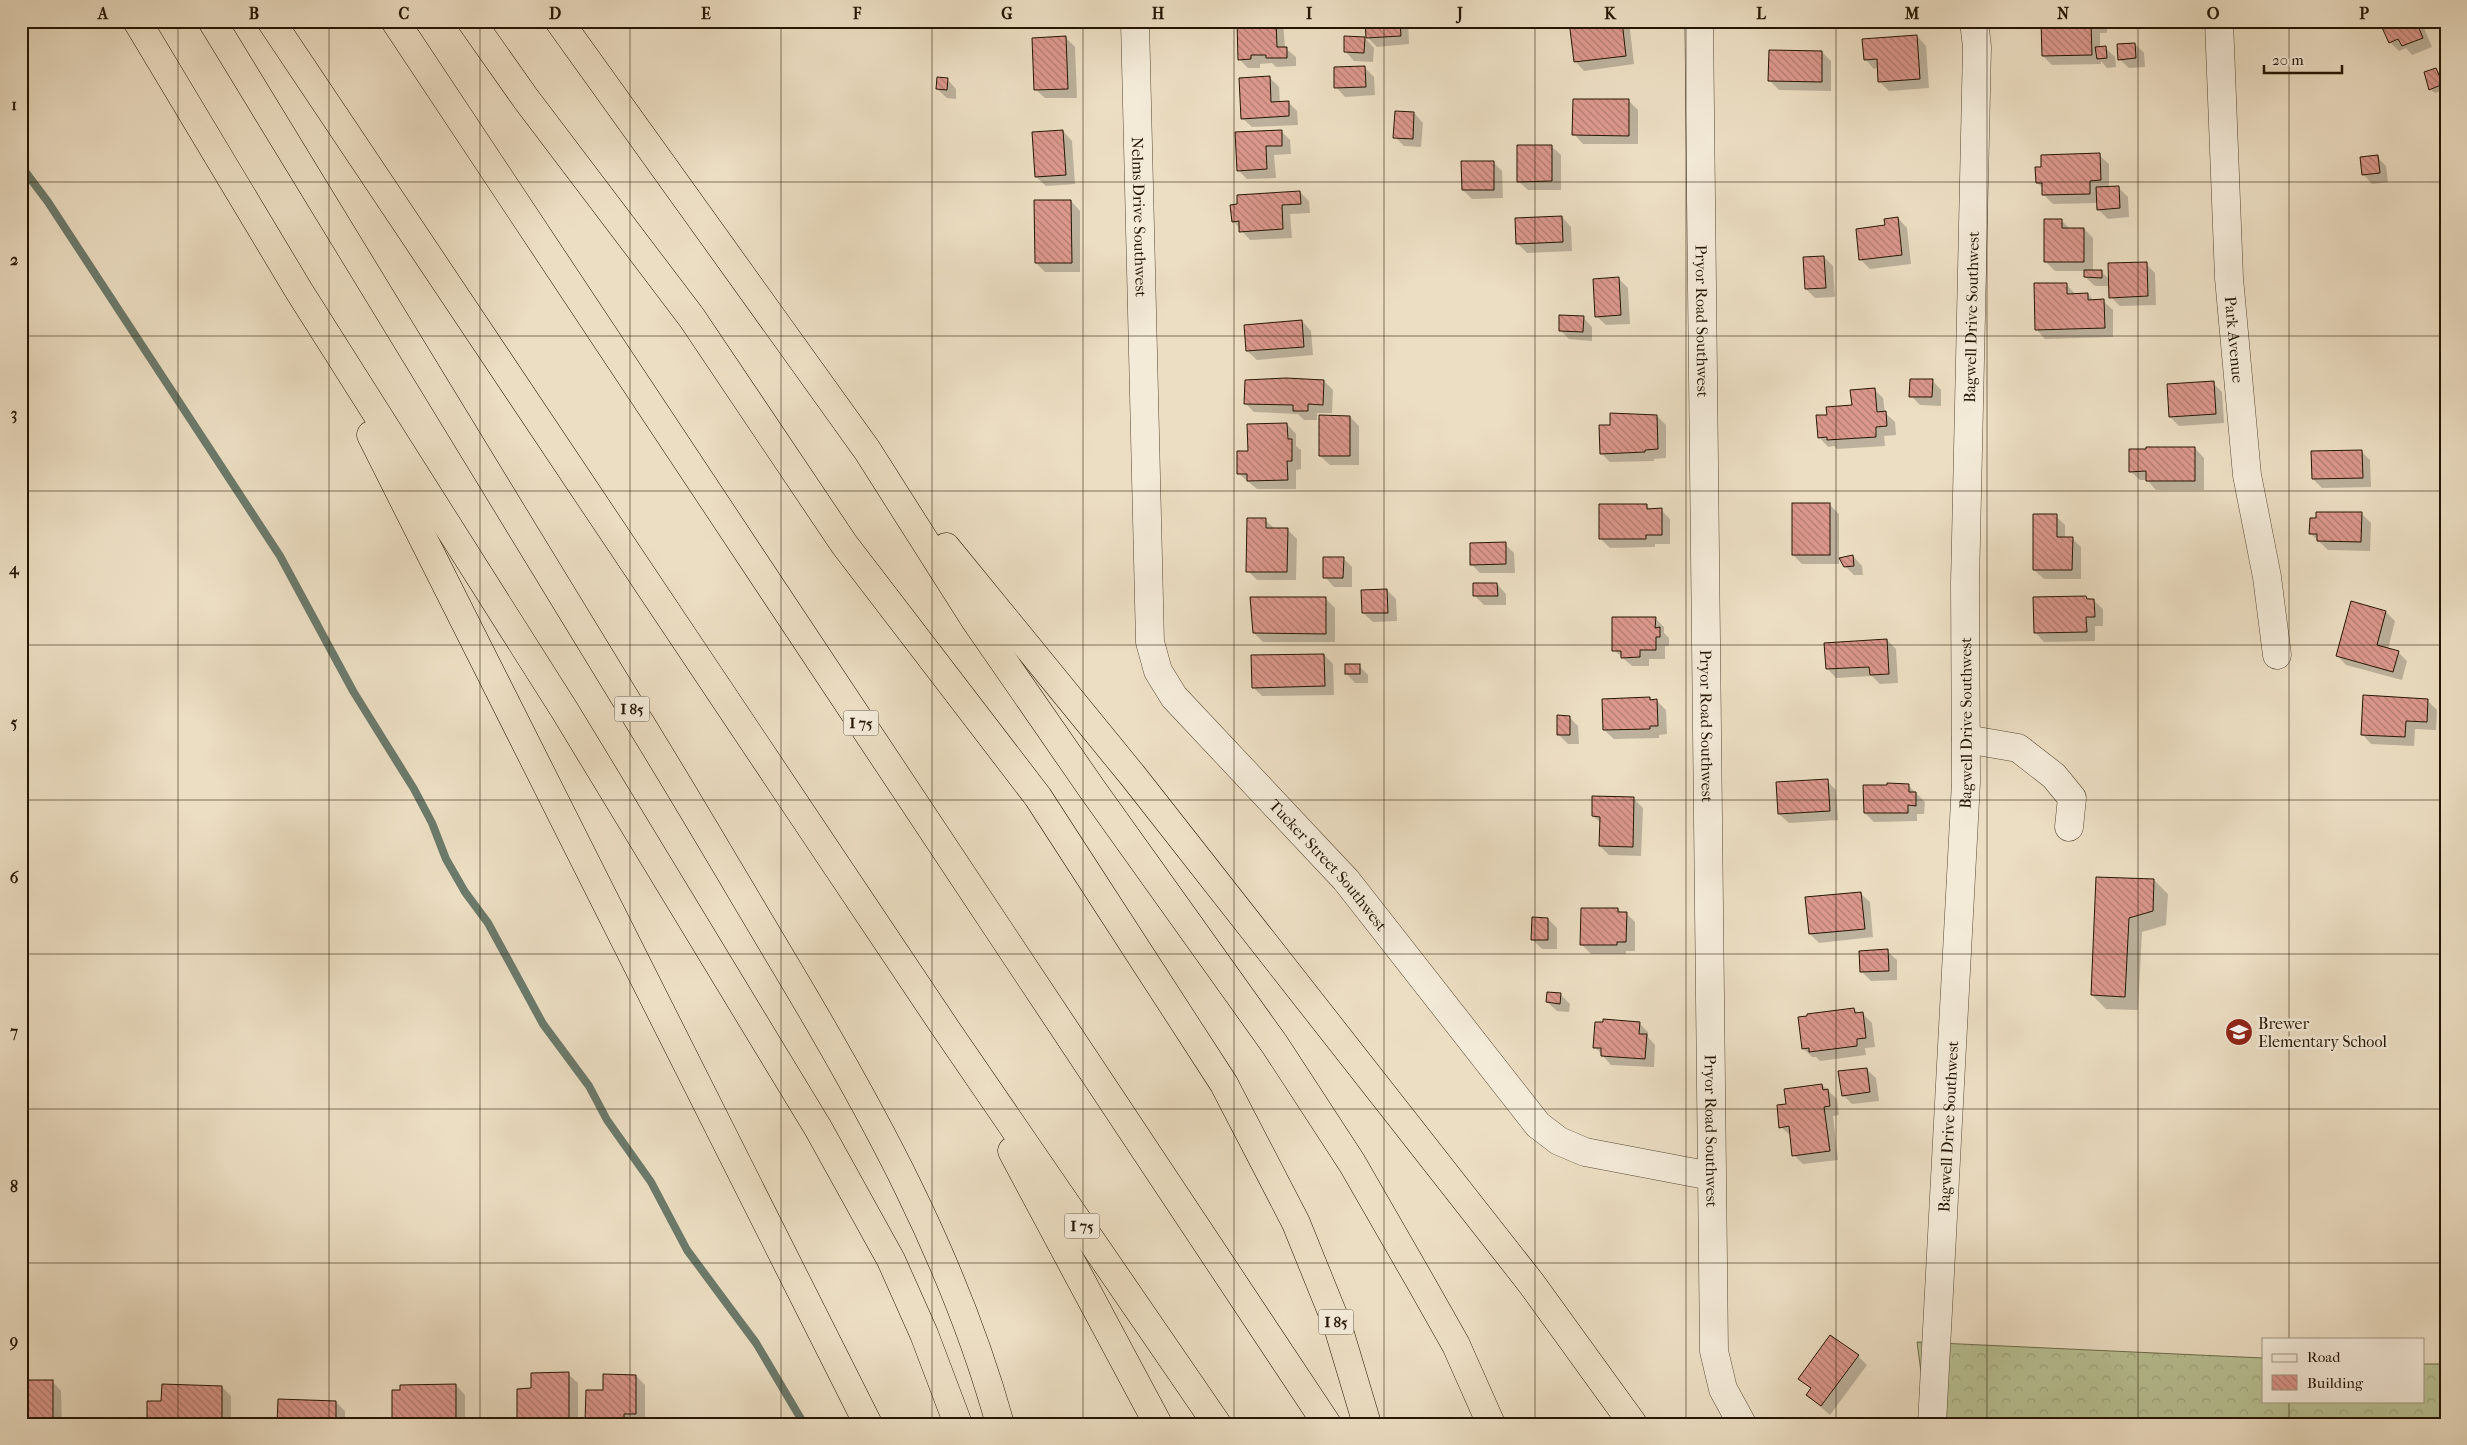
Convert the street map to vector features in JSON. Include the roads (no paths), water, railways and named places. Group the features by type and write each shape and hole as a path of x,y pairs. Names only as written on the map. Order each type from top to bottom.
{"highway":[{"path":"137,21 299,291 565,712 818,1128 892,1260 924,1334 958,1424"},
{"name":"I 85","path":"212,21 703,826 844,1063 905,1177 935,1242 966,1319 1000,1424"},
{"name":"I 75","path":"271,21 946,1029 1217,1424"},
{"name":"I 75","path":"395,21 1327,1424"},
{"name":"I 85","path":"471,21 526,99 692,318 844,544 1038,798 1224,1084 1296,1223 1338,1327 1367,1424"},
{"path":"559,21 867,450 975,620 1092,789 1275,1045 1352,1163 1456,1345 1491,1424"},
{"path":"299,291 868,1424"},
{"path":"867,450 1133,776 1531,1283 1605,1383 1632,1424"},
{"path":"946,1029 1158,1424"}],"street":[{"name":"Nelms Drive Southwest","path":"1135,21 1144,414"},
{"name":"Pryor Road Southwest","path":"1699,21 1714,1351 1723,1389 1742,1424"},
{"name":"Bagwell Drive Southwest","path":"1932,1424 1966,782 1965,584 1977,47 1974,21"},
{"name":"Park Avenue","path":"2219,21 2230,288 2247,475 2267,577 2277,655"},
{"name":"Tucker Street Southwest","path":"1144,414 1150,642 1158,671 1174,697 1346,880 1538,1125 1559,1141 1585,1152 1711,1176"},
{"path":"1966,740 2018,748 2054,776 2072,798 2070,827"}],"waterway":[{"path":"21,166 48,202 280,556 353,691 414,789 432,823 446,859 465,892 488,923 543,1024 589,1086 607,1120 651,1182 687,1250 756,1343 804,1424"}],"place":[{"name":"Brewer Elementary School","path":"2239,1032"}]}
